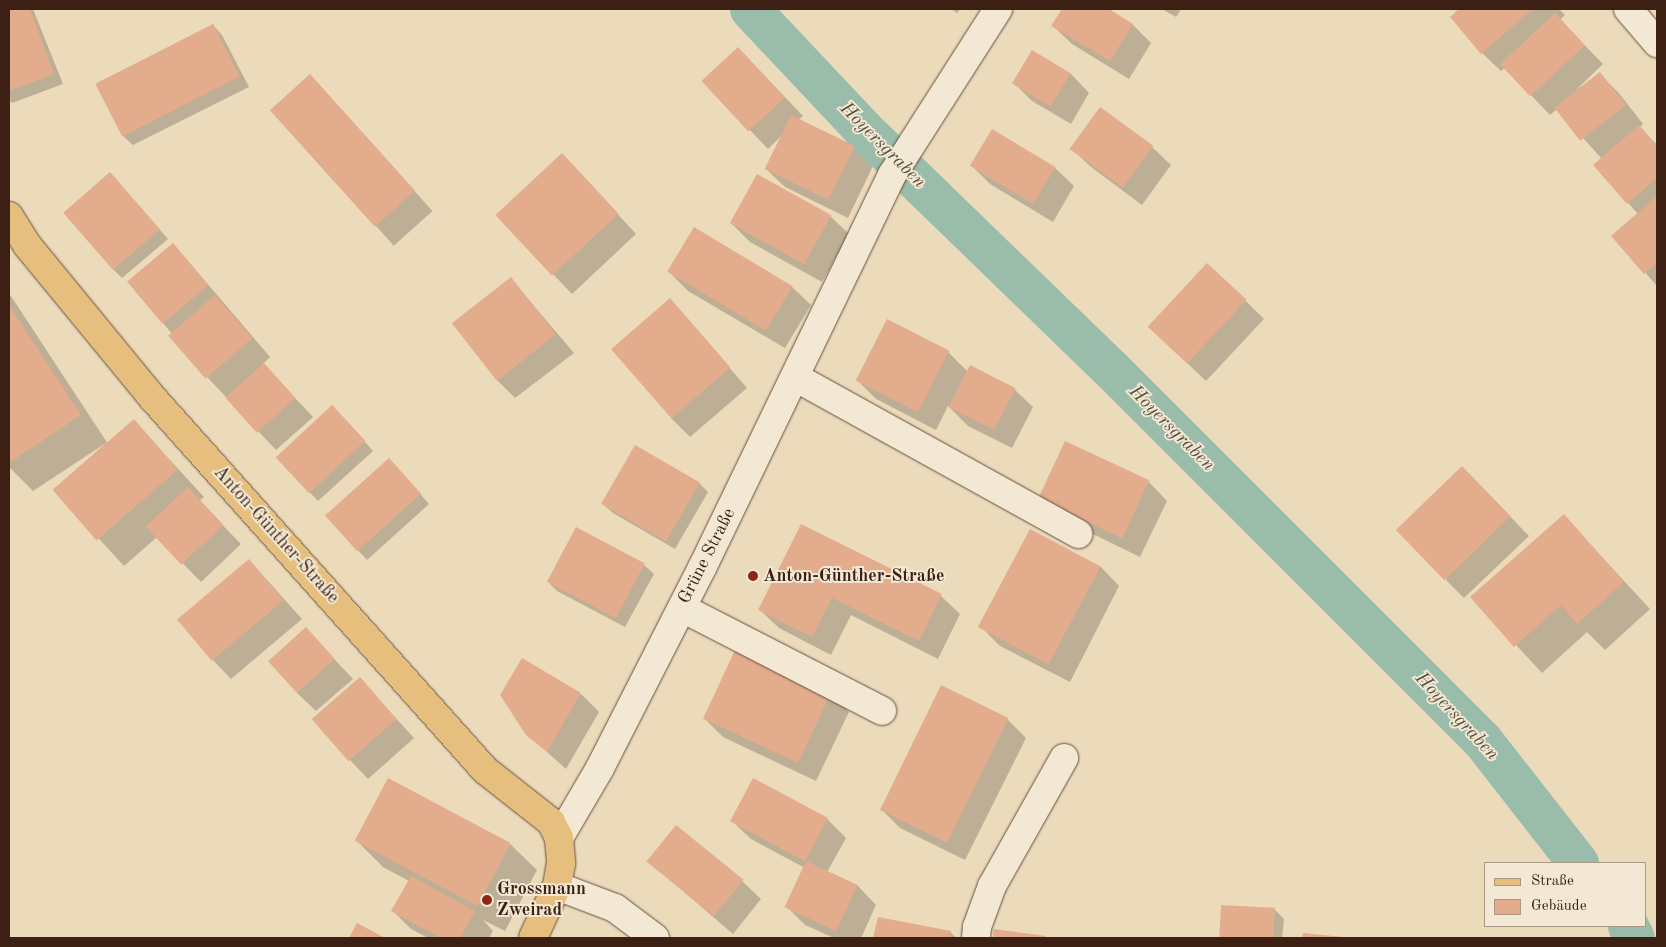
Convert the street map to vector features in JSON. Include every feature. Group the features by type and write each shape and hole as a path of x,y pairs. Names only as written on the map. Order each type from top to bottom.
{"main road":[{"name":"Anton-Günther-Straße","path":"9,216 27,245 150,395 486,770 544,814 559,838"},
{"path":"533,938 557,886 561,863 559,838"}],"street":[{"name":"Grüne Straße","path":"559,838 600,768 682,608 892,175 910,142 998,9"},
{"path":"1628,9 1657,43"},
{"path":"795,377 1078,534"},
{"path":"682,608 882,711"},
{"path":"976,938 977,927 992,886 1064,758"},
{"path":"557,886 615,908 655,938"}],"building":[{"path":"9,9 30,9 54,74 9,91"},
{"path":"1062,9 1109,9 1133,24 1110,61 1051,26"},
{"path":"1459,9 1533,9 1481,54 1450,17"},
{"path":"1555,13 1585,45 1530,96 1500,64"},
{"path":"213,24 240,77 122,136 95,84"},
{"path":"738,47 785,97 748,132 701,81"},
{"path":"1032,50 1071,73 1050,107 1012,83"},
{"path":"1600,72 1626,105 1580,141 1554,108"},
{"path":"310,74 415,191 375,227 270,110"},
{"path":"1100,107 1153,146 1123,188 1069,149"},
{"path":"791,115 855,146 829,200 765,169"},
{"path":"1639,125 1657,146 1657,178 1627,204 1593,165"},
{"path":"992,129 1055,167 1033,204 970,166"},
{"path":"562,153 619,214 552,276 495,215"},
{"path":"110,172 160,229 113,270 63,213"},
{"path":"757,174 831,215 804,264 730,223"},
{"path":"1657,196 1657,263 1644,274 1611,236"},
{"path":"694,227 793,286 766,331 667,272"},
{"path":"173,243 208,285 162,324 127,282"},
{"path":"1207,263 1246,300 1187,363 1148,327"},
{"path":"511,277 556,335 497,381 452,323"},
{"path":"215,295 252,338 206,379 168,336"},
{"path":"670,298 730,367 671,419 611,349"},
{"path":"9,305 81,415 9,463"},
{"path":"887,319 949,351 918,412 856,380"},
{"path":"264,363 295,398 257,433 225,398"},
{"path":"970,365 1015,388 994,430 949,407"},
{"path":"332,405 365,441 309,493 276,458"},
{"path":"134,419 178,470 96,540 52,490"},
{"path":"1065,441 1149,480 1122,538 1038,499"},
{"path":"635,445 700,482 666,541 601,504"},
{"path":"389,458 421,494 357,551 325,516"},
{"path":"1462,466 1511,516 1444,580 1396,530"},
{"path":"188,487 223,525 181,565 146,527"},
{"path":"1564,514 1624,582 1577,624 1561,605 1514,647 1470,597"},
{"path":"801,524 942,594 919,641 832,598 812,637 758,610"},
{"path":"576,527 645,564 616,618 547,582"},
{"path":"1030,529 1101,567 1049,665 978,627"},
{"path":"249,559 284,600 212,661 177,619"},
{"path":"306,627 335,659 297,693 268,661"},
{"path":"736,648 831,692 798,763 703,719"},
{"path":"522,658 581,693 547,752 526,735 500,695"},
{"path":"360,677 397,719 348,761 312,719"},
{"path":"941,685 1008,718 947,843 880,810"},
{"path":"388,778 511,843 477,906 355,841"},
{"path":"753,778 828,818 805,861 730,821"},
{"path":"676,825 744,880 714,916 646,862"},
{"path":"806,861 858,885 836,931 784,907"},
{"path":"411,876 475,911 460,938 441,938 391,911"},
{"path":"1221,905 1275,908 1273,938 1219,938"},
{"path":"878,917 951,931 950,938 873,938"},
{"path":"357,923 385,938 349,938"},
{"path":"994,929 1046,936 1045,938 993,938"},
{"path":"1303,933 1344,937 1344,938 1302,938"}],"waterway":[{"name":"Hoyersgraben","path":"750,9 862,128 1110,368 1482,740 1577,862"},
{"name":"Hoyersgraben","path":"1628,927 1634,938"}],"place":[{"name":"Anton-Günther-Straße","path":"753,576"},
{"name":"Grossmann Zweirad","path":"487,900"}]}
